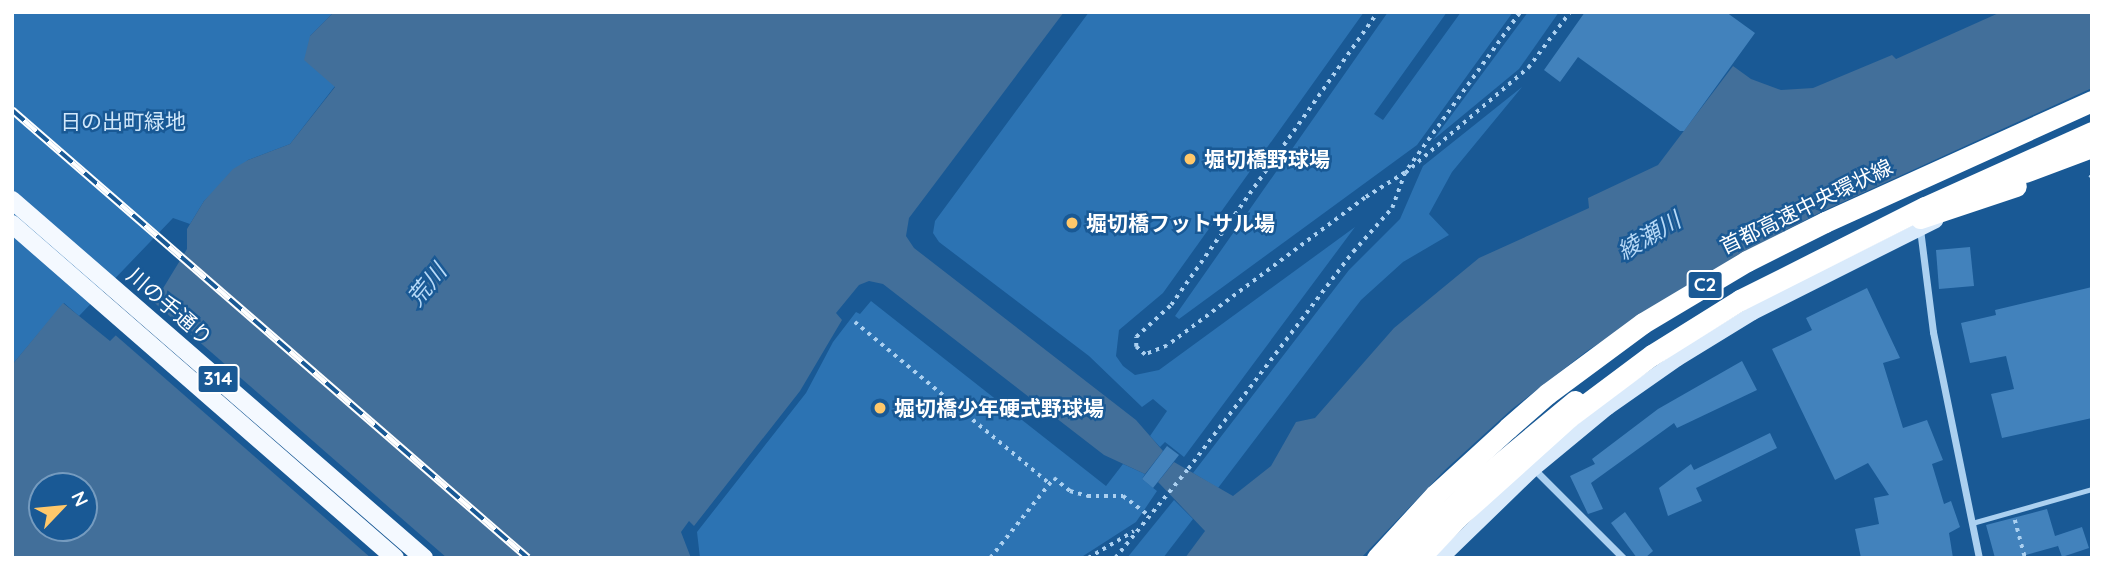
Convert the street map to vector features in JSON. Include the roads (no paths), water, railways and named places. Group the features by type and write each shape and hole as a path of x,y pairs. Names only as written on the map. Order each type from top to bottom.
{"highway":[{"name":"首都高速中央環状線","path":"1377,558 1435,495 1508,428 1547,394 1643,323 1736,268 1825,222 2092,101"},
{"name":"C2","path":"1419,558 1548,435 1652,355 1740,300 1925,207 2092,132"},
{"path":"1925,207 2092,147"},
{"path":"1399,558 1541,427 1659,340 1722,302 1788,269 1896,226 2016,186"}],"main road":[{"path":"1442,558 1534,469 1608,408 1678,359 1753,313 1920,228 2092,154"},
{"name":"川の手通り","path":"12,200 424,558"},
{"name":"川の手通り","path":"12,224 395,558"}],"street":[{"path":"1920,228 1933,332 1979,558"},
{"path":"1534,469 1623,558"}],"lane":[{"path":"1972,523 2092,489"}],"water":[{"name":"荒川","path":"334,12 1064,12 909,218 906,236 914,248 1136,420 1163,451 1145,474 1104,455 883,284 869,281 859,285 836,313 842,320 800,391 694,526 689,521 681,532 691,558 12,558 12,365 63,303 110,341 162,290 187,249 187,229 204,201 233,169 248,160 290,144 335,87 304,60 310,36"},
{"name":"綾瀬川","path":"2001,12 2092,12 2092,88 1821,212 1736,256 1587,351 1512,409 1445,470 1361,558 1185,558 1205,531 1158,482 1174,462 1233,496 1271,466 1296,422 1315,418 1394,328 1479,258 1589,208 1588,198 1658,165 1733,66 1751,79 1781,90 1813,88 1892,55 1896,59"}],"railway":[{"path":"12,110 528,558"}],"place":[{"name":"堀切橋野球場","path":"1190,159"},
{"name":"堀切橋フットサル場","path":"1072,223"},
{"name":"堀切橋少年硬式野球場","path":"880,408"}],"park label":[{"name":"日の出町緑地","path":"123,121"}]}
